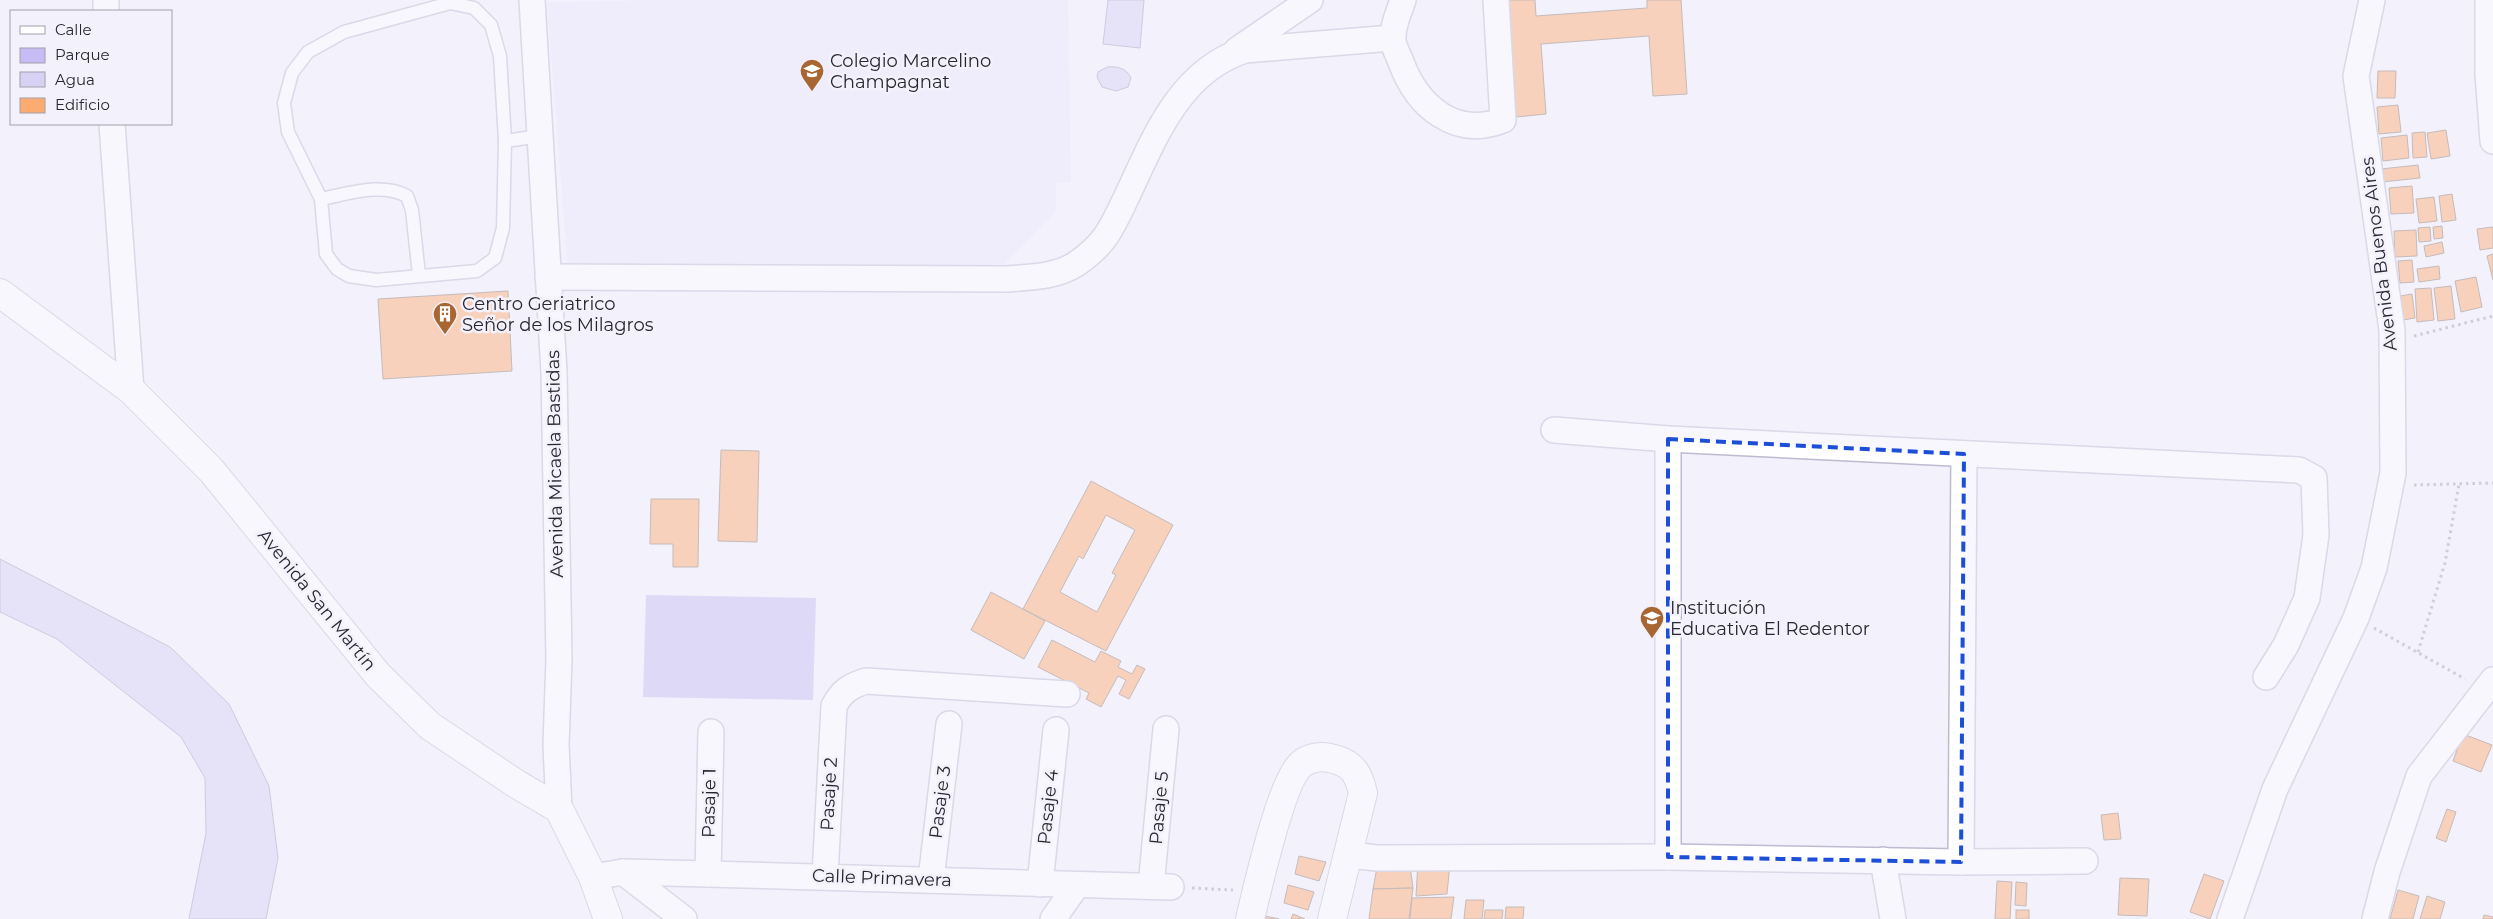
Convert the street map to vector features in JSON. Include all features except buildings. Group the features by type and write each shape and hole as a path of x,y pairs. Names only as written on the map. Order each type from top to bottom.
{"main road":[{"name":"Avenida San Martín","path":"0,293 131,390 211,470 378,675 430,726 559,810"},
{"path":"1250,919 1287,786 1303,762 1325,756 1347,763 1360,777 1363,793 1350,854 1332,919"},
{"path":"559,810 593,876 608,919"}],"street":[{"name":"Avenida Micaela Bastidas","path":"532,0 554,372 559,659 556,745 559,810"},
{"path":"548,277 1006,279 1050,274 1075,265 1106,239 1168,112 1207,68 1310,0"},
{"path":"1403,0 1395,21 1392,38 1408,80 1422,102 1454,122 1488,126 1504,120 1496,0"},
{"name":"Avenida Buenos Aires","path":"2230,919 2275,789 2356,618 2374,568 2393,473 2392,341 2356,76 2372,0"},
{"path":"2488,0 2488,74 2493,141"},
{"path":"1229,55 1244,50 1392,38"},
{"path":"112,125 131,390"},
{"path":"1554,430 1964,454 2299,470 2314,478 2316,536 2306,598 2286,645 2266,677"},
{"path":"1668,438 1668,856"},
{"path":"1961,862 1964,454"},
{"name":"Pasaje 2","path":"825,876 834,706 841,694 852,686 866,681 1067,694"},
{"path":"2374,919 2387,872 2419,776 2489,685"},
{"name":"Pasaje 3","path":"931,880 949,724"},
{"name":"Pasaje 5","path":"1161,887 1166,729"},
{"name":"Pasaje 4","path":"1040,884 1056,730"},
{"name":"Pasaje 1","path":"708,874 711,732"},
{"path":"1350,854 1377,858 1668,856 1961,862 2085,861"},
{"path":"1883,860 1893,919"},
{"path":"623,872 684,919"},
{"name":"Calle Primavera","path":"593,876 623,872 825,876 1161,887"},
{"path":"1053,919 1077,885"}],"lane":[{"path":"450,3 474,8 491,25 500,56 505,141 503,228 495,258 477,271 376,280 349,276 337,269 326,254 320,199 288,132 284,103 292,73 308,52 344,32 450,3"},
{"path":"505,141 540,136"},
{"path":"320,199 372,189 395,189 407,196 412,210 419,275"}],"path":[{"path":"2392,341 2493,316"},
{"path":"2390,485 2493,483"},
{"path":"2418,652 2445,563 2459,484"},
{"path":"2356,618 2418,652 2489,685"},
{"path":"1161,887 1257,891"}],"highlighted area":[{"path":"1668,439 1964,454 1961,862 1668,857"}],"shaded area":[{"name":"Colegio Marcelino Champagnat","path":"664,0 1068,0 1071,182 1056,183 1056,211 1003,266 568,272 547,2"}],"green space":[{"path":"646,595 816,598 813,700 643,697"}],"water":[{"path":"1108,0 1144,0 1140,48 1103,44"},
{"path":"1107,67 1118,67 1127,72 1131,78 1128,87 1116,91 1102,87 1097,77 1098,72"},
{"path":"0,559 170,647 229,704 269,786 278,858 266,919 189,919 206,833 205,778 181,737 57,639 0,612"}],"place":[{"name":"Colegio Marcelino Champagnat","path":"812,92"},
{"name":"Centro Geriatrico Señor de los Milagros","path":"445,335"},
{"name":"Institución Educativa El Redentor","path":"1652,639"}]}
